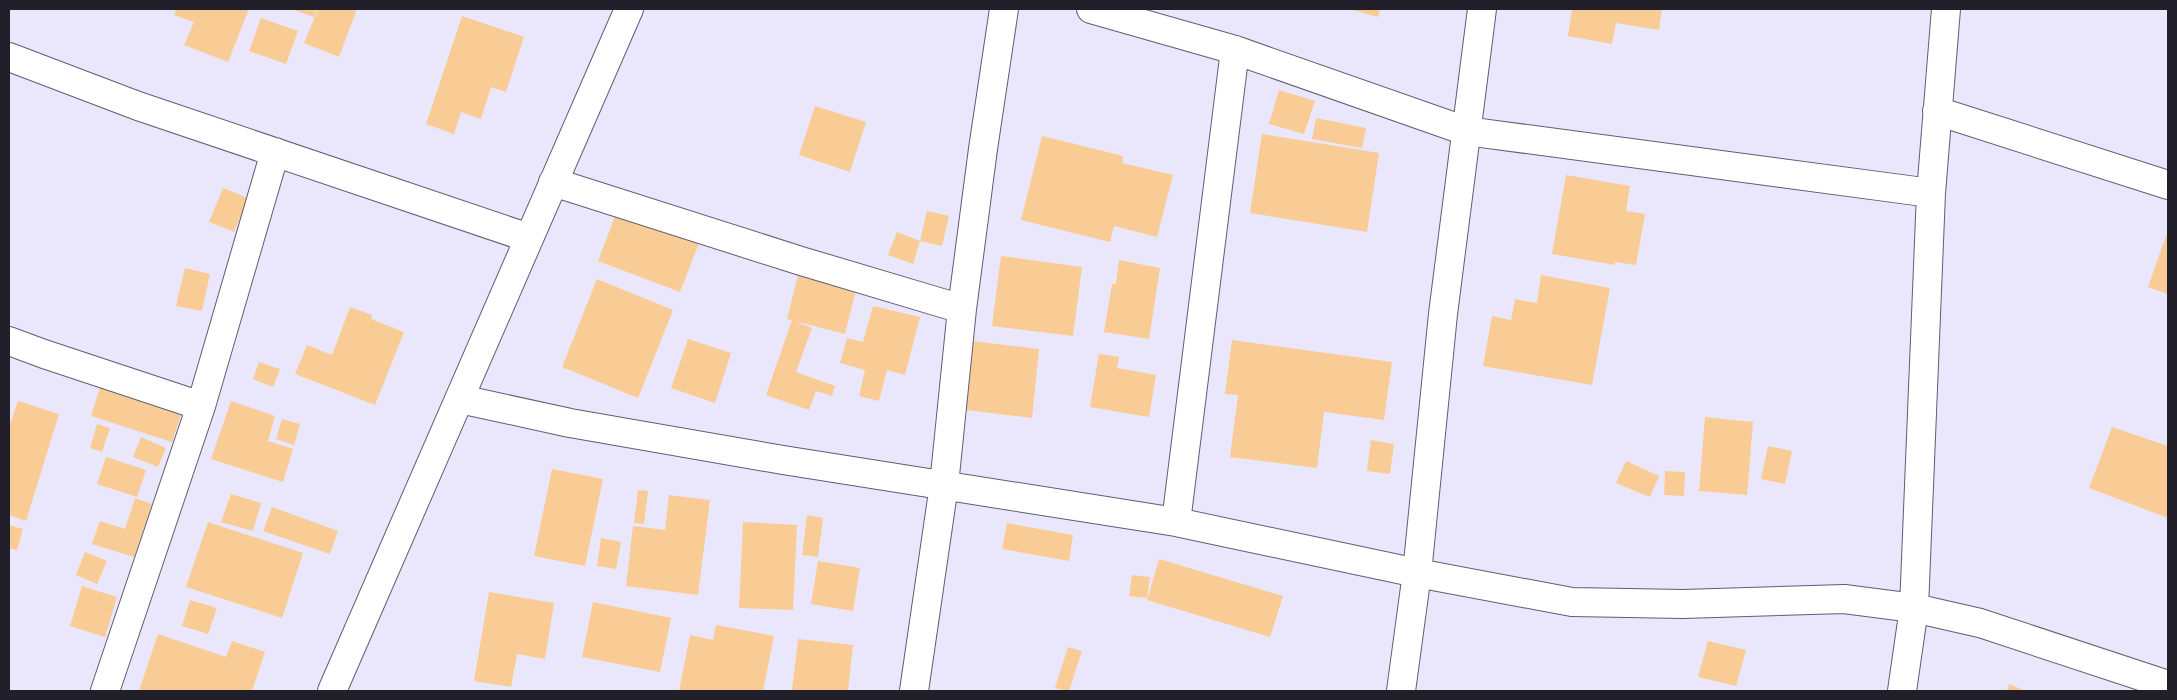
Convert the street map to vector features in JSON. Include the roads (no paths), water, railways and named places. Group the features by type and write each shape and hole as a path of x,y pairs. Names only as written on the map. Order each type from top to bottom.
{"street":[{"path":"332,691 629,9"},
{"path":"914,691 944,484 962,309 1004,9"},
{"path":"1091,9 1235,50 1466,130 1931,193"},
{"path":"1401,691 1417,573 1443,314 1482,9"},
{"path":"1902,691 1914,608 1931,193 1946,9"},
{"path":"1176,522 1235,50"},
{"path":"9,57 138,106 529,238"},
{"path":"1937,111 2168,185"},
{"path":"105,691 201,406 275,152"},
{"path":"553,182 962,309"},
{"path":"9,340 44,354 201,406"},
{"path":"460,399 570,423 763,457 1176,522 1417,573 1572,602 1683,604 1844,599 1914,608 1980,623 2168,685"}]}
